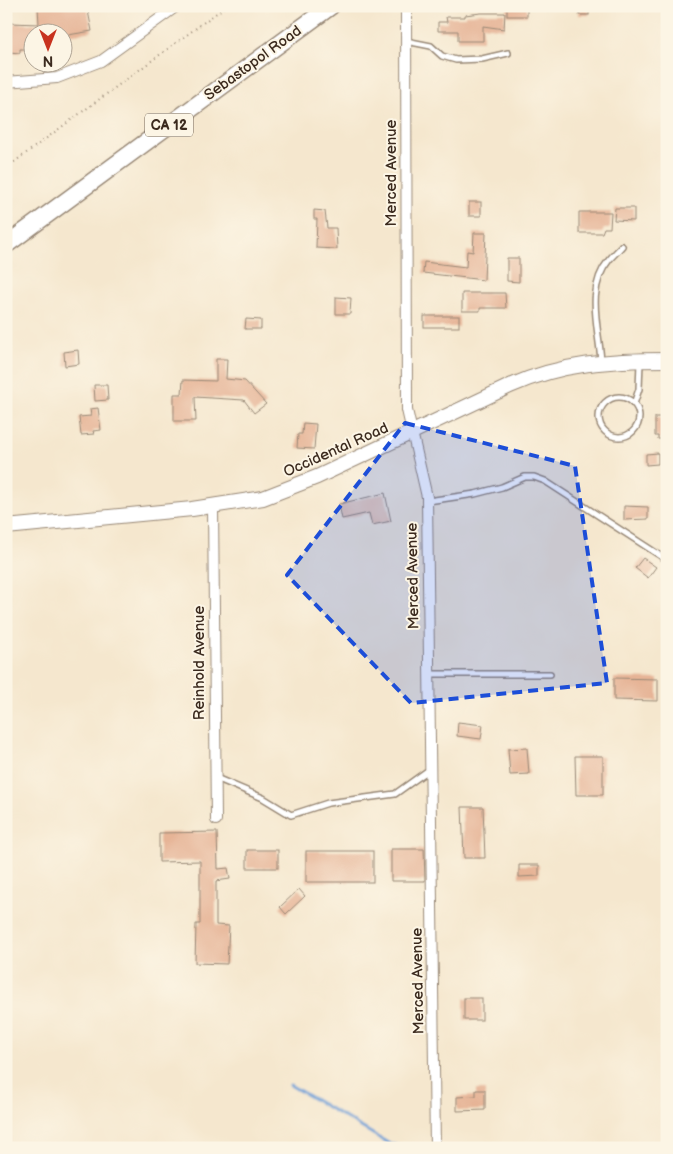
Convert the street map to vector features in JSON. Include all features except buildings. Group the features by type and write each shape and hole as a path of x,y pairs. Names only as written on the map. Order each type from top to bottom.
{"main road":[{"name":"Sebastopol Road","path":"6,245 331,6"}],"street":[{"path":"6,82 57,78 101,61 177,6"},
{"name":"Merced Avenue","path":"406,6 407,410 428,501 435,1148"},
{"name":"Occidental Road","path":"6,527 255,500 282,492 317,477 524,380 555,370 601,362 667,360"},
{"name":"Reinhold Avenue","path":"213,506 216,820"}],"lane":[{"path":"406,41 431,46 442,56 456,60 482,59 508,53"},
{"path":"601,362 595,311 595,290 599,276 608,260 622,246"},
{"path":"634,404 622,397 609,400 600,410 599,416 603,429 608,434 621,437 633,432 639,421 639,414 634,404 639,388 640,360"},
{"path":"428,501 475,494 525,477 534,477 545,481 667,560"},
{"path":"430,674 550,674"},
{"path":"215,778 263,798 291,815 328,803 395,794 431,769"}],"path":[{"path":"6,168 226,6"}],"highlighted area":[{"path":"405,423 575,466 607,683 411,703 287,575"}],"waterway":[{"path":"290,1085 388,1143 412,1148"}]}
